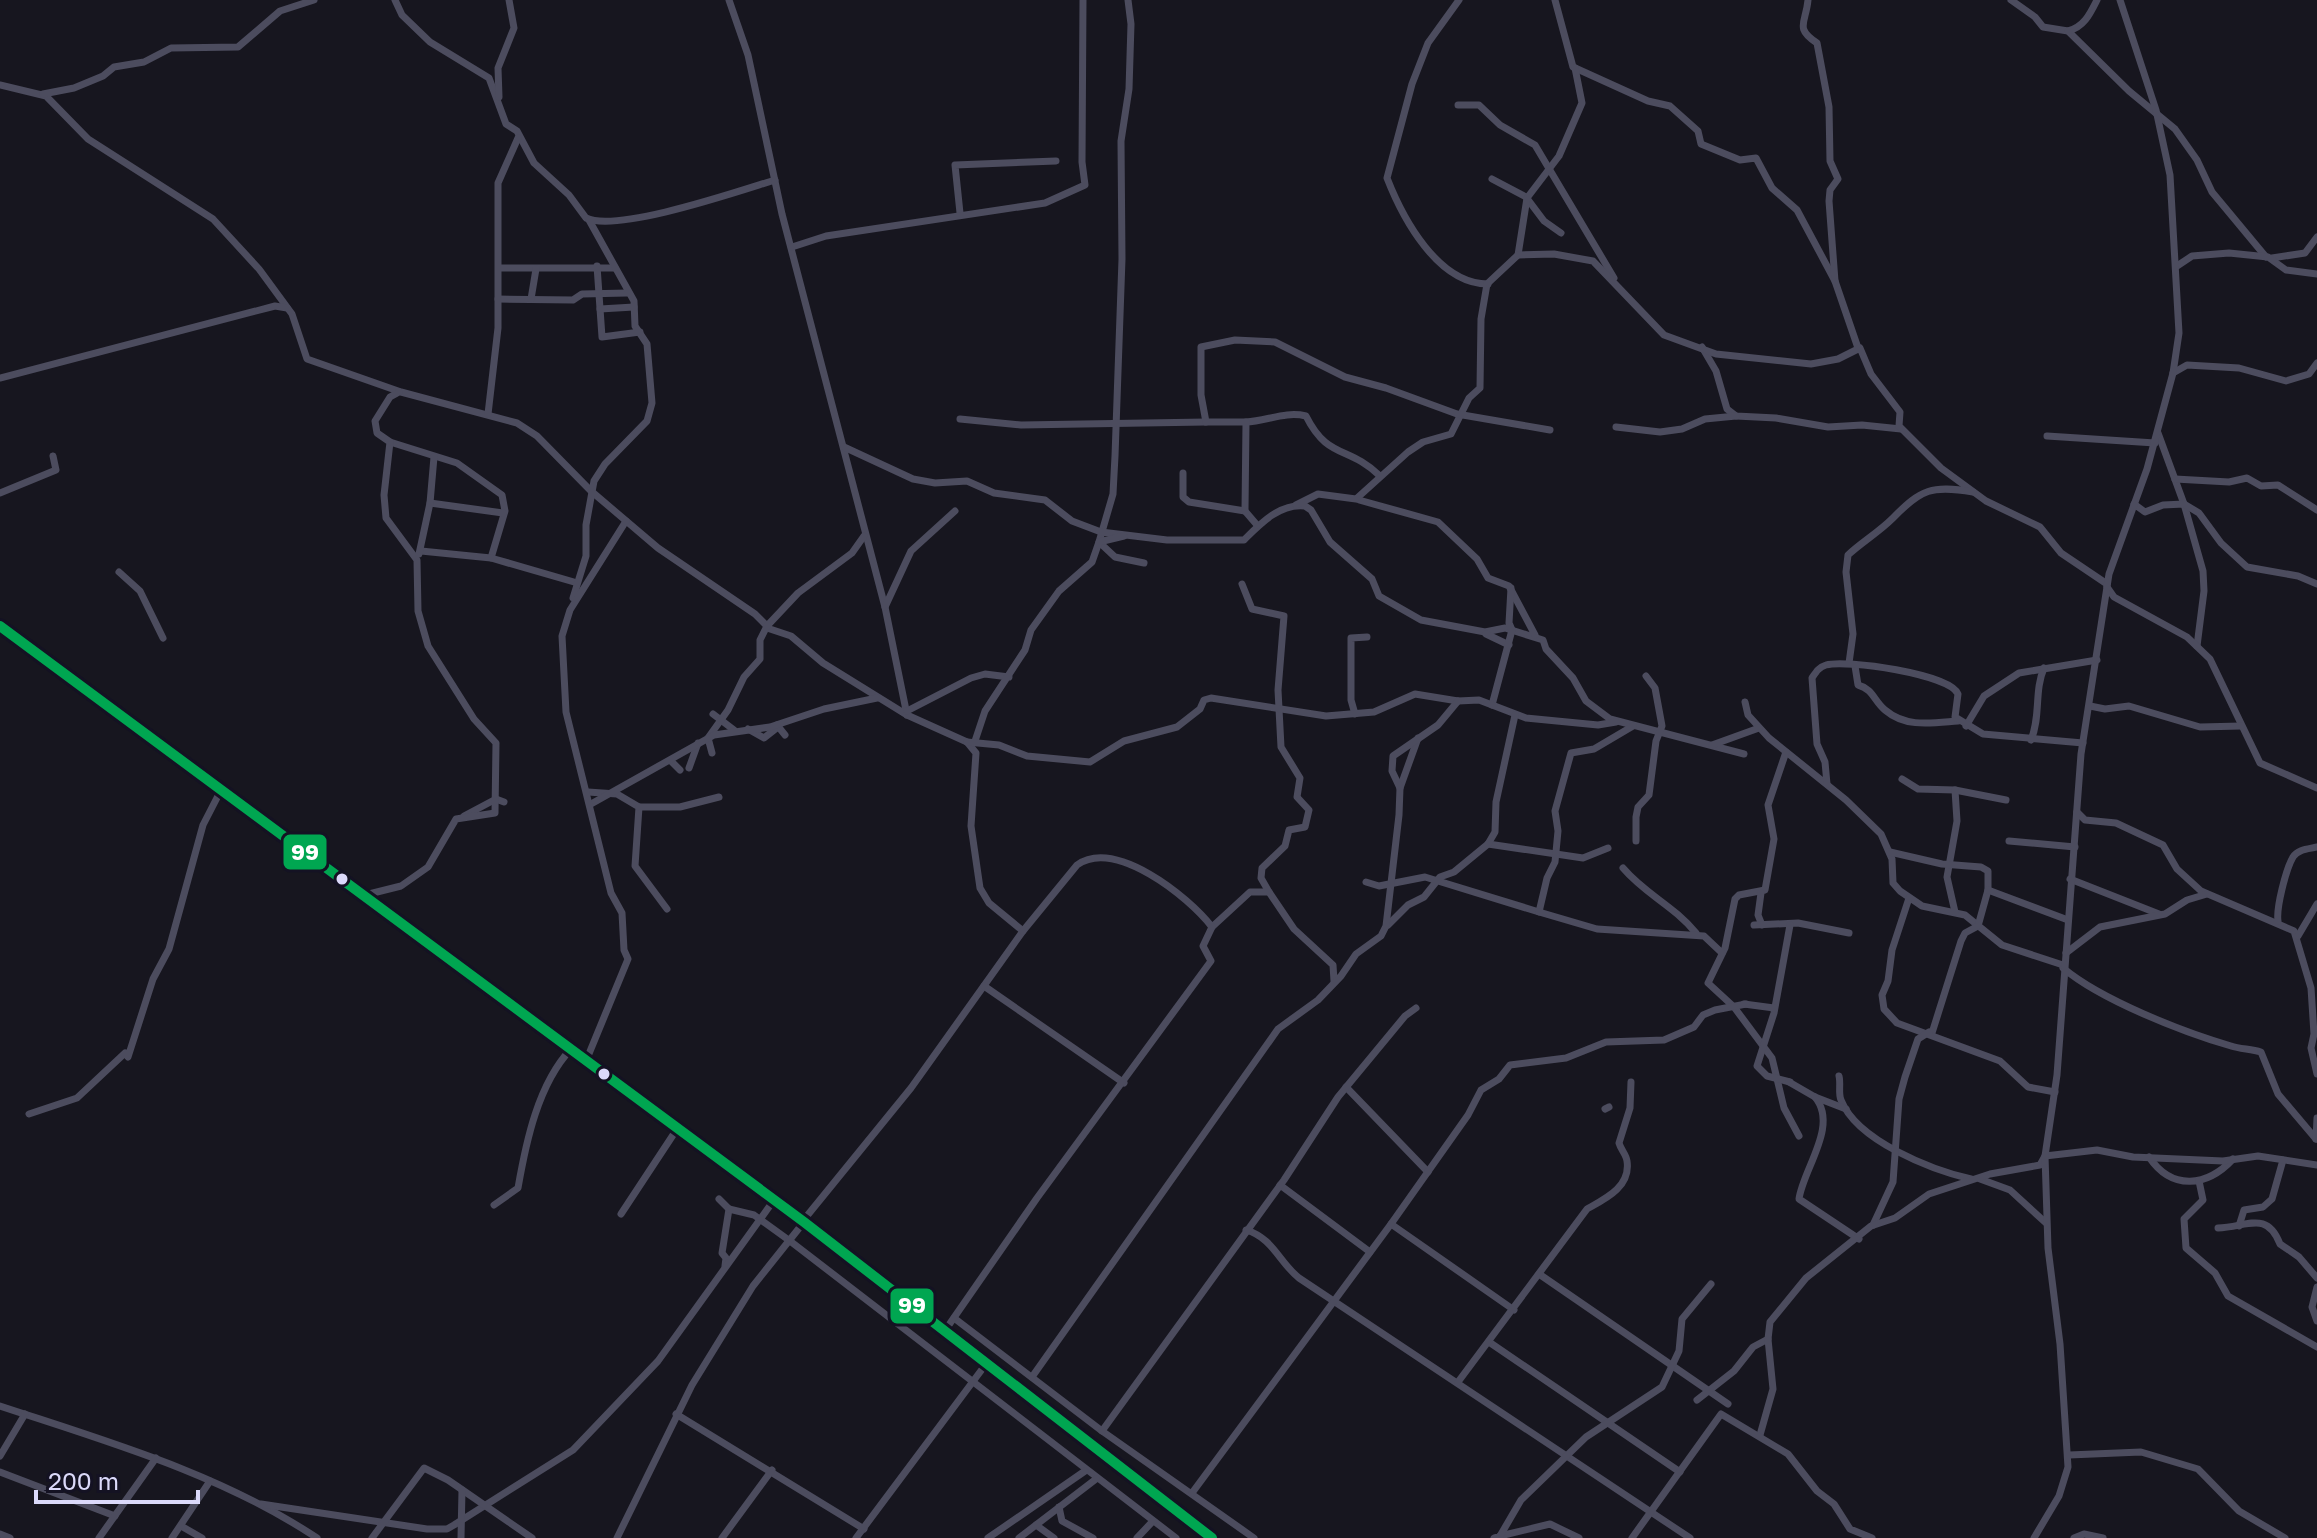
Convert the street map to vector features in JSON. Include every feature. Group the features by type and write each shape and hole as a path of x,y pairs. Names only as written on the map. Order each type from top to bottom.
{"highway":[{"path":"0,626 774,1200 1212,1538"}],"street":[{"path":"0,85 43,94 74,88 103,76 114,67 144,62 171,48 238,47 280,11 314,0"},
{"path":"395,0 402,15 430,42 489,78 499,99"},
{"path":"509,0 514,28 499,61 499,99 504,122 517,131 518,138 534,163 589,220 606,246 634,307 635,326 646,341 649,362 650,416 600,471 591,491 585,533 586,556 562,636 565,705 611,893 622,913 624,950 628,959 586,1061"},
{"path":"729,0 748,55 775,180 864,536 885,607 907,713"},
{"path":"792,247 826,236 960,213 1045,203 1085,185 1082,162 1083,0"},
{"path":"1023,931 982,893 971,826 978,758 971,741 985,711 1009,677 1049,602 1090,564 1113,494 1122,259 1121,141 1129,89 1128,0"},
{"path":"1459,0 1428,43 1412,84 1387,178 1404,214 1435,257 1469,283 1488,284"},
{"path":"1356,499 1423,442 1451,434 1460,415 1480,388 1481,319 1488,284 1518,255 1527,198 1559,156 1582,103 1555,0"},
{"path":"1808,0 1803,28 1805,35 1817,43 1829,107 1830,161 1838,179 1830,190 1829,201 1835,281"},
{"path":"2011,0 2035,17 2043,27 2068,31 2078,29 2097,0"},
{"path":"2034,1538 2059,1496 2069,1455 2046,1223 2045,1156 2055,1092 2083,743 2107,586 2158,433 2173,373 2180,324 2170,175 2156,110 2120,0"},
{"path":"2068,31 2129,91 2156,110 2181,136 2228,215 2269,257 2286,270 2317,274"},
{"path":"1575,68 1648,101 1670,106 1698,131 1701,144 1740,160 1756,158 1772,188 1797,210 1835,281 1858,348 1866,356 1880,388 1900,412 1901,429"},
{"path":"43,94 88,139 213,219 259,269 287,308 301,331 307,359 401,392 517,423 537,436 591,491 669,557 767,626 791,636 823,663 844,673 877,698 971,741 999,745 1019,755 1084,763 1124,741 1177,727 1199,711 1206,699 1326,716 1374,712 1415,694 1458,701 1479,700 1515,715 1589,724 1616,722 1635,725 1744,754"},
{"path":"1458,105 1479,105 1500,125 1535,145 1548,172 1619,287"},
{"path":"488,414 498,299 498,183 518,138"},
{"path":"960,213 955,165 1056,161"},
{"path":"1492,179 1527,198 1544,221 1561,233"},
{"path":"589,220 613,221 663,212 775,180"},
{"path":"2177,266 2192,256 2216,253 2269,257 2305,253 2317,237"},
{"path":"1518,255 1554,254 1593,261 1667,337 1723,355 1792,364 1832,361 1858,348"},
{"path":"597,266 602,337 640,332"},
{"path":"499,268 615,268"},
{"path":"531,299 536,269"},
{"path":"498,299 573,300 582,294 627,293"},
{"path":"614,295 616,309"},
{"path":"0,378 275,306 287,308"},
{"path":"600,309 634,307"},
{"path":"1206,422 1201,395 1201,347 1235,340 1275,342 1345,377 1460,415 1550,430"},
{"path":"1701,347 1716,371 1727,409 1736,416"},
{"path":"2173,373 2187,365 2231,367 2286,381 2309,374 2317,363"},
{"path":"401,392 390,397 375,421 377,433 390,442 457,463 503,497 503,513 491,558"},
{"path":"960,419 1021,425 1246,422 1266,421 1283,414 1306,416 1319,440 1330,448 1364,460 1380,476"},
{"path":"1616,427 1660,432 1682,429 1705,419 1736,416 1776,418 1828,427 1862,425 1901,429 1941,468 1975,493 2040,527 2061,553 2107,586 2114,597 2170,626 2197,646 2215,665 2254,757 2263,766 2282,770 2317,788"},
{"path":"1245,511 1246,422"},
{"path":"2158,433 2184,504 2204,578 2197,646"},
{"path":"2047,436 2155,443"},
{"path":"390,442 384,495 386,518 417,560"},
{"path":"844,447 913,479 935,483 967,481 994,493 1045,500 1072,521 1101,532 1124,535 1221,542 1244,540 1257,525 1318,494 1389,505 1438,522 1477,559 1488,578 1511,588 1535,635"},
{"path":"0,493 56,470 53,456"},
{"path":"434,457 430,503 417,560 418,611 428,646 474,719 496,743 500,800 495,813 462,817"},
{"path":"1183,473 1183,497 1189,502 1245,511 1257,525"},
{"path":"2175,479 2229,482 2247,478 2261,486 2282,487 2317,510"},
{"path":"1975,493 1944,489 1909,499 1893,518 1848,555 1846,572 1853,634 1852,664 1858,685 1867,688 1885,711 1916,724 1958,721 1983,734 2031,740 2049,737 2083,743"},
{"path":"430,503 503,513"},
{"path":"2134,504 2145,512 2163,505 2184,504 2199,513 2217,538 2247,567 2298,576 2317,584"},
{"path":"1296,505 1311,510 1323,534 1372,579 1379,596 1421,620 1480,632 1509,645"},
{"path":"885,607 911,551 955,511"},
{"path":"570,610 626,521"},
{"path":"1099,542 1117,540 1124,535"},
{"path":"708,738 744,677 760,659 760,640 767,626 798,593 852,553 864,536"},
{"path":"1099,542 1115,557 1144,563"},
{"path":"421,551 491,558 574,582"},
{"path":"119,572 140,591 163,638"},
{"path":"1242,584 1252,609 1284,616 1278,708 1281,747 1300,778 1297,797 1309,810 1305,827 1289,830 1285,846 1262,868 1261,878 1294,929 1333,965 1348,965"},
{"path":"1492,705 1512,630 1509,623 1511,588"},
{"path":"1480,632 1512,630 1543,640 1546,649 1573,678 1586,701 1616,722"},
{"path":"1355,714 1351,700 1351,638 1367,637"},
{"path":"1966,726 1988,693 2019,673 2097,660"},
{"path":"1827,784 1825,762 1817,744 1812,678 1821,666 1852,664 1912,673 1949,683 1958,694 1955,711 1958,721"},
{"path":"2031,740 2038,723 2039,683 2044,668"},
{"path":"907,713 971,678 988,674 1009,677"},
{"path":"1636,841 1638,807 1649,795 1660,731 1661,709 1646,676"},
{"path":"591,804 708,738 734,730 781,729 877,698"},
{"path":"1400,788 1392,771 1393,756 1438,725 1458,701"},
{"path":"1745,702 1748,715 1759,728 1881,834 1890,852 1893,883 1909,898 1922,906 1955,912 2002,945 2063,967 2087,986 2168,1024 2230,1046 2261,1052 2278,1094 2316,1140"},
{"path":"2090,706 2105,709 2129,706 2200,727 2241,726"},
{"path":"713,714 734,730"},
{"path":"1032,1377 1278,1029 1301,1015 1334,984 1356,954 1381,936 1386,926 1408,905 1424,897 1437,881 1488,844 1495,832 1496,802 1515,715"},
{"path":"1539,912 1554,854 1559,789 1571,753 1594,749 1635,725"},
{"path":"1710,746 1759,728"},
{"path":"746,741 750,731"},
{"path":"708,738 712,753"},
{"path":"1386,926 1400,788 1418,738"},
{"path":"671,761 685,769 698,743"},
{"path":"1786,752 1768,805 1774,839 1761,893 1758,925 1798,923 1849,933"},
{"path":"1902,779 1918,789 1955,790 2006,800"},
{"path":"29,1114 77,1098 114,1060 125,1053 128,1057 153,979 169,949 203,825 221,790"},
{"path":"1955,790 1957,821 1947,877 1955,912"},
{"path":"588,792 623,796 639,807 680,807 719,797"},
{"path":"362,895 380,894 411,881 428,867 451,824 500,800"},
{"path":"639,807 635,866 667,909"},
{"path":"2077,812 2085,820 2116,823 2163,845 2177,869 2207,894 2278,921 2298,936 2311,988 2316,1037 2311,1048 2317,1074"},
{"path":"2009,841 2075,847"},
{"path":"1488,844 1583,858 1608,848"},
{"path":"2278,921 2278,898 2292,858 2306,849 2317,847"},
{"path":"1760,1435 1773,1389 1768,1339 1771,1320 1799,1284 1859,1239 1871,1226 1893,1182 1899,1099 1916,1043 1930,1033 1961,941 1965,933 1978,926 1988,890 1988,871 1981,867 1949,865 1890,852"},
{"path":"617,1538 676,1414 753,1286 863,1151 1023,931 1077,865 1084,860 1110,857 1145,872 1202,914 1212,927"},
{"path":"1623,868 1641,889 1678,911 1697,934"},
{"path":"1366,882 1376,886 1419,877 1597,929 1697,934 1704,936 1722,953"},
{"path":"2070,879 2161,914"},
{"path":"1988,890 2068,920"},
{"path":"944,1332 1037,1198 1211,961 1203,946 1212,927 1250,892 1269,892"},
{"path":"1761,893 1739,895 1735,899 1722,953 1708,983 1734,1007 1764,1046 1779,1076 1784,1108 1799,1136"},
{"path":"2066,953 2100,927 2161,914 2187,900 2207,894"},
{"path":"1909,898 1892,950 1882,995 1884,1009 1897,1023 2000,1061 2028,1087 2055,1092"},
{"path":"2298,936 2317,904"},
{"path":"1790,925 1774,1008 1757,1066 1760,1072 1779,1076 1815,1097 1849,1110"},
{"path":"1333,965 1334,984"},
{"path":"984,986 1124,1083"},
{"path":"1723,998 1774,1008"},
{"path":"1192,1493 1391,1224 1468,1115 1481,1090 1499,1079 1510,1065 1566,1058 1606,1042 1664,1040 1694,1027 1703,1015 1746,1004"},
{"path":"1102,1431 1280,1185 1346,1087 1405,1016 1416,1008"},
{"path":"494,1205 518,1188 534,1119 556,1065 571,1049"},
{"path":"1839,1076 1841,1100 1849,1110 1866,1130 1907,1160 2010,1190 2046,1223"},
{"path":"1458,1382 1587,1209 1604,1202 1623,1183 1627,1156 1619,1143 1630,1108 1631,1082"},
{"path":"1346,1087 1428,1172"},
{"path":"1815,1097 1823,1114 1814,1162 1799,1199 1859,1239"},
{"path":"2316,1140 2317,1118"},
{"path":"621,1214 677,1129"},
{"path":"2045,1156 2097,1150 2149,1157 2233,1159 2249,1156 2317,1165"},
{"path":"1871,1226 1895,1218 1932,1192 2040,1165 2045,1156"},
{"path":"2149,1157 2158,1170 2168,1176 2199,1181 2219,1174 2233,1159"},
{"path":"2239,1226 2244,1210 2263,1207 2272,1199 2283,1160"},
{"path":"2199,1181 2203,1200 2184,1219 2186,1248 2215,1273 2228,1296 2317,1347"},
{"path":"1280,1185 1370,1252"},
{"path":"719,1199 729,1209 760,1220 790,1241 1176,1538"},
{"path":"261,1504 440,1530 461,1520 573,1450 658,1361 774,1200"},
{"path":"725,1268 726,1258 722,1253 729,1209"},
{"path":"2218,1228 2257,1222 2273,1228 2280,1244 2299,1257 2317,1278"},
{"path":"1391,1224 1514,1310"},
{"path":"1246,1230 1271,1244 1299,1278 1336,1299 1565,1457 1690,1538"},
{"path":"1539,1274 1728,1404"},
{"path":"1497,1537 1521,1500 1565,1457 1607,1423 1660,1389 1680,1346 1682,1317 1711,1284"},
{"path":"2317,1287 2312,1307 2317,1321"},
{"path":"954,1318 1102,1431 1254,1538"},
{"path":"1697,1400 1734,1371 1753,1347 1768,1339"},
{"path":"1489,1342 1680,1472"},
{"path":"856,1538 986,1364"},
{"path":"0,1406 156,1458 261,1504 317,1538"},
{"path":"0,1456 25,1414"},
{"path":"676,1414 864,1529"},
{"path":"1632,1538 1721,1414 1788,1454 1817,1491 1834,1504 1850,1529 1872,1538"},
{"path":"2069,1455 2141,1452 2198,1469 2239,1511 2285,1538"},
{"path":"99,1538 156,1458"},
{"path":"372,1538 424,1468 485,1504 532,1538"},
{"path":"722,1538 772,1470"},
{"path":"988,1538 1085,1471"},
{"path":"0,1472 115,1516"},
{"path":"1019,1538 1096,1479"},
{"path":"172,1538 210,1481"},
{"path":"461,1538 462,1490"},
{"path":"1059,1507 1062,1521 1093,1538"},
{"path":"1137,1538 1153,1521"},
{"path":"1497,1537 1550,1524 1579,1538"},
{"path":"1036,1525 1054,1538"},
{"path":"181,1526 202,1538"},
{"path":"298,1538 304,1529"},
{"path":"0,1534 10,1538"},
{"path":"2074,1538 2082,1534 2103,1538"}],"transit line":[{"name":"99","path":"0,626 804,1222 1212,1538"}]}
